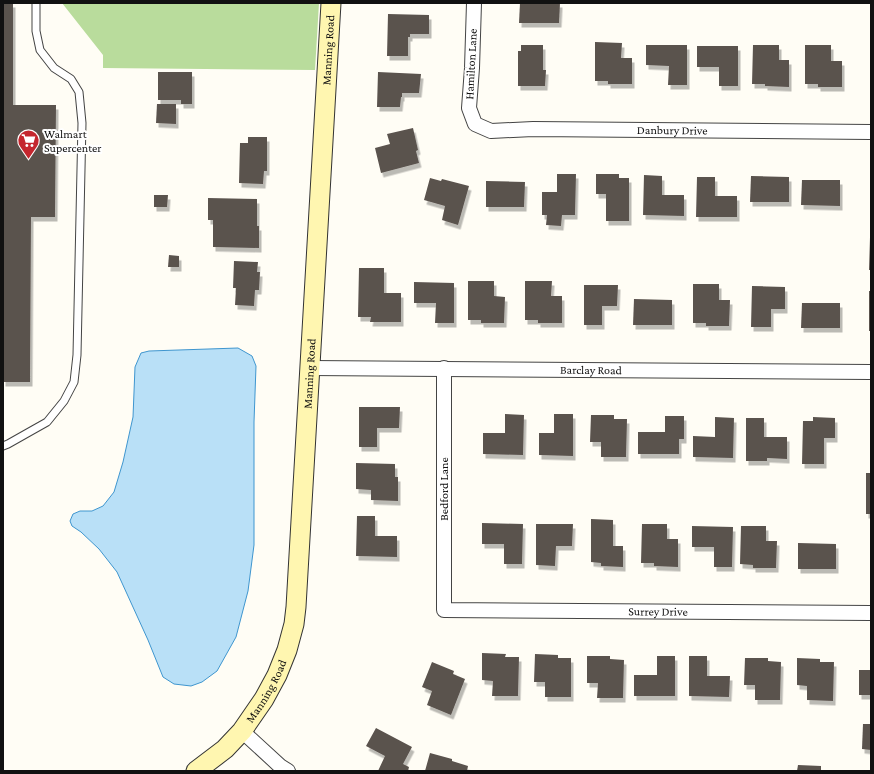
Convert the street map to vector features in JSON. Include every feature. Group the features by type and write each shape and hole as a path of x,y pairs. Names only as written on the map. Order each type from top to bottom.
{"street":[{"name":"Manning Road","path":"196,771 225,749 242,731 264,699 277,675 287,650 294,624 297,599 331,3"},
{"name":"Hamilton Lane","path":"474,3 469,108 475,124"},
{"name":"Danbury Drive","path":"475,124 491,130 533,129 871,132"},
{"name":"Barclay Road","path":"310,368 871,372"},
{"name":"Bedford Lane","path":"444,368 444,610"},
{"name":"Surrey Drive","path":"444,610 871,613"},
{"path":"242,731 280,766 288,771"}],"lane":[{"path":"3,446 47,422 64,401 74,382 77,355 82,123 80,100 79,92 71,79 54,68 40,50 36,31 36,3"}],"green space":[{"path":"62,3 319,3 315,70 103,68 103,55"}],"water":[{"path":"238,348 252,356 256,366 254,422 254,545 248,591 236,637 217,671 202,682 191,686 174,684 163,677 117,572 99,549 81,532 72,526 70,521 73,514 80,511 92,511 103,506 114,492 123,462 133,417 135,367 141,353 149,351"}],"building":[{"name":"Walmart Supercenter","path":"3,3 13,3 13,105 56,105 55,217 31,217 30,382 3,382"},
{"path":"520,3 560,3 559,23 519,23"},
{"path":"388,14 429,15 429,34 410,34 410,37 408,37 408,56 387,56"},
{"path":"595,42 622,43 621,58 632,58 632,84 608,84 608,81 595,81"},
{"path":"521,45 543,45 543,70 546,70 545,86 518,86 518,51 521,51"},
{"path":"646,45 687,45 687,85 668,85 669,66 646,65"},
{"path":"753,45 779,45 779,60 789,60 789,87 752,84"},
{"path":"805,45 831,45 831,61 842,61 842,87 818,87 818,84 805,84"},
{"path":"697,46 738,46 738,86 719,86 719,67 697,67"},
{"path":"158,72 192,72 192,104 181,104 181,100 158,100"},
{"path":"378,72 421,74 419,93 402,93 400,107 377,107"},
{"path":"157,104 176,104 176,124 156,123"},
{"path":"413,128 418,150 416,151 419,163 381,173 375,148 390,144 387,134"},
{"path":"248,137 267,137 267,171 264,171 263,184 239,183 240,143 248,143"},
{"path":"557,174 576,174 575,215 562,215 561,226 546,225 547,215 542,215 542,192 557,192"},
{"path":"596,174 619,174 619,178 629,178 629,221 606,221 606,194 596,194"},
{"path":"644,175 662,176 662,195 684,195 684,216 643,215"},
{"path":"751,176 789,177 789,202 750,202"},
{"path":"697,177 715,177 715,196 737,196 737,217 696,217"},
{"path":"430,178 441,181 442,179 469,186 458,225 442,220 445,206 424,200"},
{"path":"802,180 840,180 840,206 801,205"},
{"path":"486,181 525,182 524,207 486,207"},
{"path":"154,195 168,195 167,207 154,207"},
{"path":"208,198 257,199 259,248 213,247 213,220 208,220"},
{"path":"870,237 871,270 869,270"},
{"path":"169,255 179,256 179,267 168,267"},
{"path":"234,261 258,262 257,272 260,272 259,290 255,290 254,306 235,305 236,288 233,288"},
{"path":"359,268 384,268 384,293 401,293 401,322 370,322 371,317 358,317"},
{"path":"468,281 494,281 494,296 505,297 504,323 481,323 481,320 468,320"},
{"path":"525,281 552,281 551,296 562,296 562,323 538,323 538,320 525,320"},
{"path":"414,282 454,283 454,323 435,323 436,303 414,303"},
{"path":"693,284 719,284 719,300 730,300 729,326 706,326 706,323 693,323"},
{"path":"584,285 618,285 617,306 602,306 602,325 584,325"},
{"path":"752,286 785,287 785,309 771,309 771,327 751,327"},
{"path":"869,291 871,291 871,331 869,331"},
{"path":"634,299 672,300 672,325 633,325"},
{"path":"802,303 840,303 840,328 801,328"},
{"path":"359,407 400,407 399,428 377,428 377,447 359,447"},
{"path":"505,414 524,415 523,455 483,454 483,433 505,433"},
{"path":"554,414 573,414 573,456 539,455 539,433 554,433"},
{"path":"591,415 614,415 614,419 627,419 626,457 601,457 601,442 590,442"},
{"path":"665,416 684,416 684,439 679,439 679,454 638,454 638,432 665,432"},
{"path":"715,417 734,418 733,458 693,457 693,436 715,437"},
{"path":"813,417 835,418 835,438 824,438 824,464 802,464 803,421 813,421"},
{"path":"746,418 764,418 764,437 787,437 787,459 767,458 767,461 746,461"},
{"path":"356,463 395,464 395,477 398,477 398,501 371,500 371,490 356,489"},
{"path":"866,473 871,473 871,514 866,514"},
{"path":"357,516 375,516 375,536 397,536 397,557 356,556"},
{"path":"591,519 613,520 613,546 623,546 623,567 601,566 601,563 591,562"},
{"path":"482,523 523,524 522,564 504,564 504,544 482,544"},
{"path":"536,524 573,524 572,546 556,546 555,566 536,565"},
{"path":"642,524 667,524 667,539 678,539 678,567 654,566 654,563 641,563"},
{"path":"692,526 733,527 732,567 714,567 714,547 692,547"},
{"path":"741,526 766,526 766,541 777,541 776,568 753,568 753,565 740,564"},
{"path":"798,543 836,544 836,569 798,569"},
{"path":"482,653 506,654 505,657 519,657 518,696 492,696 493,681 482,680"},
{"path":"535,654 558,655 558,658 571,658 571,697 545,697 545,682 534,682"},
{"path":"587,656 610,656 610,659 624,660 623,698 597,698 598,683 587,683"},
{"path":"657,656 675,656 675,696 634,696 634,675 657,675"},
{"path":"689,656 707,656 707,676 730,676 729,697 689,696"},
{"path":"745,658 768,658 768,661 781,662 780,700 755,700 755,685 744,685"},
{"path":"797,658 820,659 820,662 834,662 833,701 807,700 807,686 797,685"},
{"path":"432,662 454,671 453,674 465,679 451,715 427,705 432,691 422,687"},
{"path":"859,670 871,670 871,695 859,695"},
{"path":"863,724 871,724 871,750 862,749"},
{"path":"376,728 412,747 403,764 409,767 408,771 378,771 385,756 366,746"},
{"path":"430,753 452,759 452,761 468,766 467,771 425,771"},
{"path":"798,765 821,766 821,771 797,771"}],"place":[{"name":"Walmart Supercenter","path":"29,160"}]}
